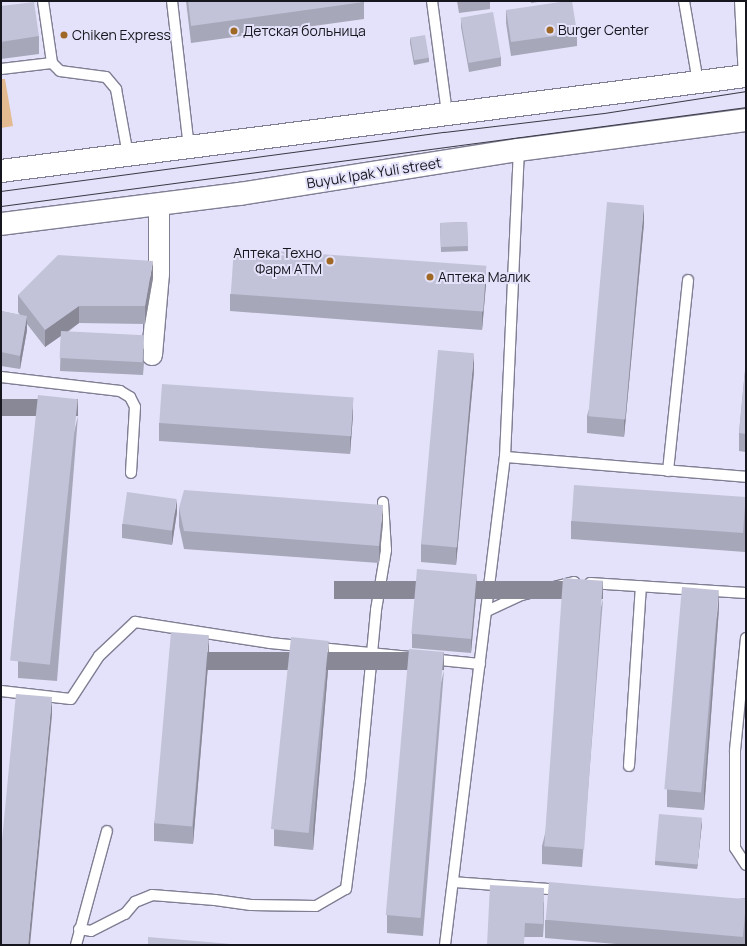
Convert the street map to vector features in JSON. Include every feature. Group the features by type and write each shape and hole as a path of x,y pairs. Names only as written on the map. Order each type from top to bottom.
{"main road":[{"path":"1,171 745,76"},
{"name":"Buyuk Ipak Yuli street","path":"1,224 159,204 519,150 746,120"}],"street":[{"path":"152,355 159,274 159,204"}],"lane":[{"path":"43,1 52,63 60,71 106,77 116,89 128,155"},
{"path":"172,1 189,148"},
{"path":"432,1 447,114"},
{"path":"684,1 698,82"},
{"path":"740,1 745,76"},
{"path":"1,69 52,63"},
{"path":"445,945 505,457 519,150"},
{"path":"668,471 688,280"},
{"path":"1,377 120,391 130,397 135,407 131,472"},
{"path":"505,457 746,477"},
{"path":"79,929 91,931 125,914 135,902 152,895 216,900 251,905 316,906 346,888 372,653 386,550 383,502"},
{"path":"487,611 522,595 573,582 746,593"},
{"path":"629,766 641,586"},
{"path":"1,692 71,699 99,656 135,622 270,643 480,664"},
{"path":"746,638 735,750 735,848 746,865"},
{"path":"76,945 79,929 107,830"},
{"path":"453,882 572,891"}],"shaded area":[{"path":"1,79 5,79 13,126 1,128"}],"building":[{"path":"188,1 364,1 364,2 191,26"},
{"path":"572,1 577,33 511,42 506,10"},
{"path":"34,2 39,36 1,42 1,6"},
{"path":"493,12 501,57 468,63 461,18"},
{"path":"425,35 429,58 414,60 410,38"},
{"path":"607,202 644,205 625,419 588,416"},
{"path":"467,222 468,246 441,247 440,223"},
{"path":"234,248 486,266 483,312 231,294"},
{"path":"58,255 153,261 145,306 79,306 45,330 18,295"},
{"path":"1,311 27,316 20,356 1,352"},
{"path":"61,331 144,335 142,362 60,358"},
{"path":"438,350 474,353 457,547 421,544"},
{"path":"746,360 746,434 739,433"},
{"path":"162,384 354,397 351,436 159,423"},
{"path":"38,395 78,399 50,665 10,661"},
{"path":"574,485 746,497 743,533 571,521"},
{"path":"184,490 383,505 379,546 184,531 179,508"},
{"path":"127,492 177,499 172,531 123,524"},
{"path":"417,569 477,574 471,639 411,634"},
{"path":"563,578 603,581 584,849 544,846"},
{"path":"682,587 719,590 701,792 664,789"},
{"path":"171,632 209,635 192,827 154,823"},
{"path":"291,637 329,641 309,833 271,829"},
{"path":"409,649 444,652 421,918 386,915"},
{"path":"16,694 52,697 28,945 1,945 1,851"},
{"path":"659,814 702,818 698,865 655,861"},
{"path":"549,882 746,899 743,937 546,920"},
{"path":"490,885 544,888 543,924 525,923 524,945 487,945"},
{"path":"148,937 243,945 148,945"}],"tram line":[{"path":"1,191 444,132 604,113 746,91"},
{"path":"1,206 746,107"}],"place":[{"name":"Burger Center","path":"550,30"},
{"name":"Детская больница","path":"234,31"},
{"name":"Chiken Express","path":"64,35"},
{"name":"Аптека Техно Фарм АТМ","path":"330,261"},
{"name":"Аптека Малик","path":"430,277"}]}
